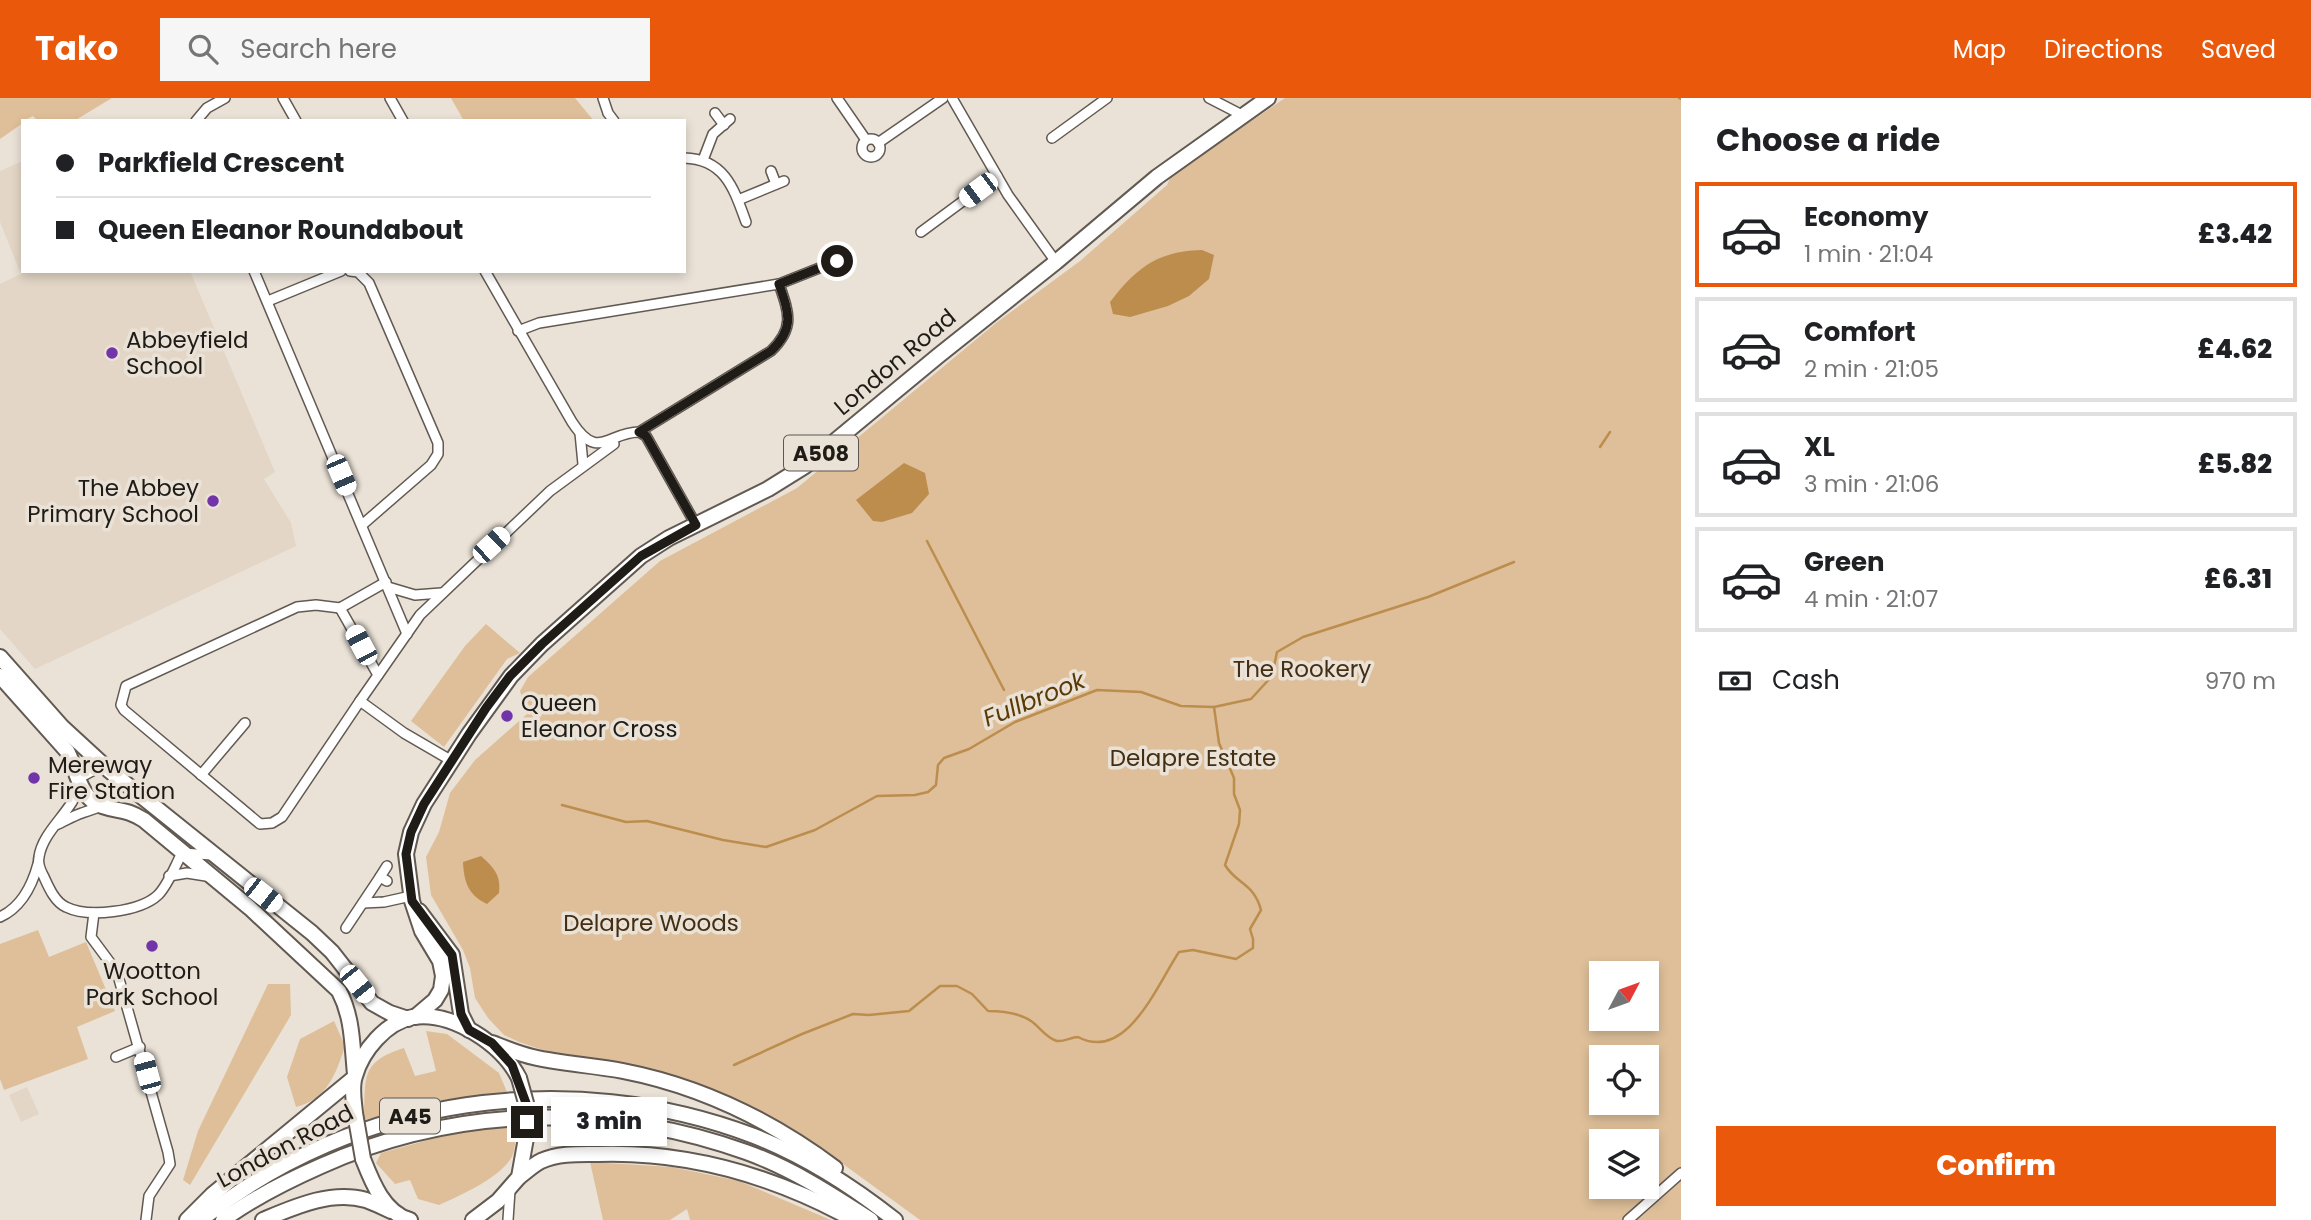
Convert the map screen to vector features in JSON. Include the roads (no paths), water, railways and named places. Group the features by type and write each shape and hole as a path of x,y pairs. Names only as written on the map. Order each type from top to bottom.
{"highway":[{"name":"London Road","path":"411,1018 435,1000 441,990 443,976 440,961 422,931 412,899 406,854 411,832 424,804 510,676 641,556 768,489 805,466 1157,177 1268,98"},
{"path":"0,657 62,727 110,771 312,933 332,952 372,1003 390,1013 411,1018 433,1018 469,1030 492,1043 531,1057 622,1070 662,1080 716,1099 796,1140 905,1220"},
{"path":"0,676 67,751 87,796 103,807 136,815 296,949 339,991 351,1022 355,1113 363,1159 376,1188 391,1210"},
{"name":"London Road","path":"412,899 452,955 461,1014 469,1030"},
{"name":"A508","path":"354,1077 374,1042 384,1032 411,1018"},
{"path":"492,1043 512,1065 526,1103 526,1138 515,1183"},
{"path":"187,1220 212,1195 354,1077"},
{"name":"London Road","path":"201,1220 245,1189 330,1143 375,1125 461,1105 508,1099 566,1098 669,1110 715,1123 786,1150 824,1170 895,1220"},
{"name":"London Road","path":"223,1220 285,1182 346,1155 442,1127 508,1117 564,1116 640,1124 708,1140 779,1165 817,1185 872,1220"},
{"path":"473,1220 538,1162 557,1156 612,1153 687,1160 725,1167 789,1189 854,1220"},
{"path":"263,1220 303,1204 337,1198 365,1200 410,1220"}],"street":[{"path":"198,119 207,108 225,98"},
{"path":"283,98 295,119"},
{"path":"390,98 401,119"},
{"path":"603,98 612,119"},
{"path":"837,98 866,140"},
{"path":"878,143 943,98"},
{"path":"951,98 1008,195 1056,262"},
{"path":"1052,138 1107,98"},
{"path":"1209,98 1242,116"},
{"path":"703,160 713,134 727,122 715,113"},
{"path":"871,139 878,143 878,153 870,157 862,152 862,145 866,140 871,139"},
{"path":"686,158 703,160 723,174 738,200 746,222"},
{"path":"738,200 780,182 771,172"},
{"path":"921,232 997,176"},
{"path":"518,331 539,323 779,284 837,261"},
{"path":"255,273 407,634"},
{"path":"268,302 336,273"},
{"path":"359,273 369,282 439,443 438,454 431,465 362,525"},
{"path":"486,273 580,433 583,464"},
{"path":"580,433 597,443 639,432 771,351 782,341 788,328 787,308 779,284"},
{"path":"639,432 646,436 696,525"},
{"path":"443,592 430,596 415,595 387,585 340,608 316,605 297,607 126,686 121,705 260,824 272,823 282,817 420,615 550,491 583,464 615,443 616,439"},
{"path":"340,608 378,675"},
{"path":"360,701 404,733 452,761"},
{"path":"201,775 245,723"},
{"path":"0,917 20,902 33,883 39,855 48,835 73,801 81,778 92,770 103,768 110,771 116,785 114,793 103,807 81,813 56,825"},
{"path":"38,864 58,902 66,908 94,913 143,905 159,894 182,853 212,855"},
{"path":"346,928 384,879 387,866"},
{"path":"169,876 199,874 223,886"},
{"path":"363,903 412,899"},
{"path":"94,913 91,937 117,972 140,1047 170,1164 149,1196 146,1220"},
{"path":"116,1057 140,1047"},
{"path":"1628,1220 1681,1173"},
{"path":"508,1220 515,1183"}],"waterway":[{"path":"1600,447 1610,432"},
{"path":"927,541 1004,690"},
{"name":"Fullbrook","path":"562,805 626,822 647,821 723,840 766,847 815,830 877,796 928,792 936,785 938,765 944,758 969,749 1015,722 1097,690 1141,692 1181,706 1214,707 1251,699 1272,676 1277,652 1303,637 1428,597 1514,562"},
{"path":"734,1065 853,1014 909,1011 940,986 957,986 972,994 988,1011 1026,1018 1057,1041 1078,1037 1096,1042 1112,1039 1126,1030 1139,1016 1179,952 1193,950 1236,959 1253,948 1250,929 1261,910 1258,901 1225,865 1239,824 1240,810 1234,794 1234,778 1219,743 1214,707"}],"place":[{"name":"Abbeyfield School","path":"112,353"},
{"name":"The Abbey Primary School","path":"213,501"},
{"name":"Queen Eleanor Cross","path":"507,716"},
{"name":"Mereway Fire Station","path":"34,778"},
{"name":"Wootton Park School","path":"152,946"}],"park label":[{"name":"The Rookery","path":"1302,669"},
{"name":"Delapre Estate","path":"1193,758"},
{"name":"Delapre Woods","path":"651,923"}]}
